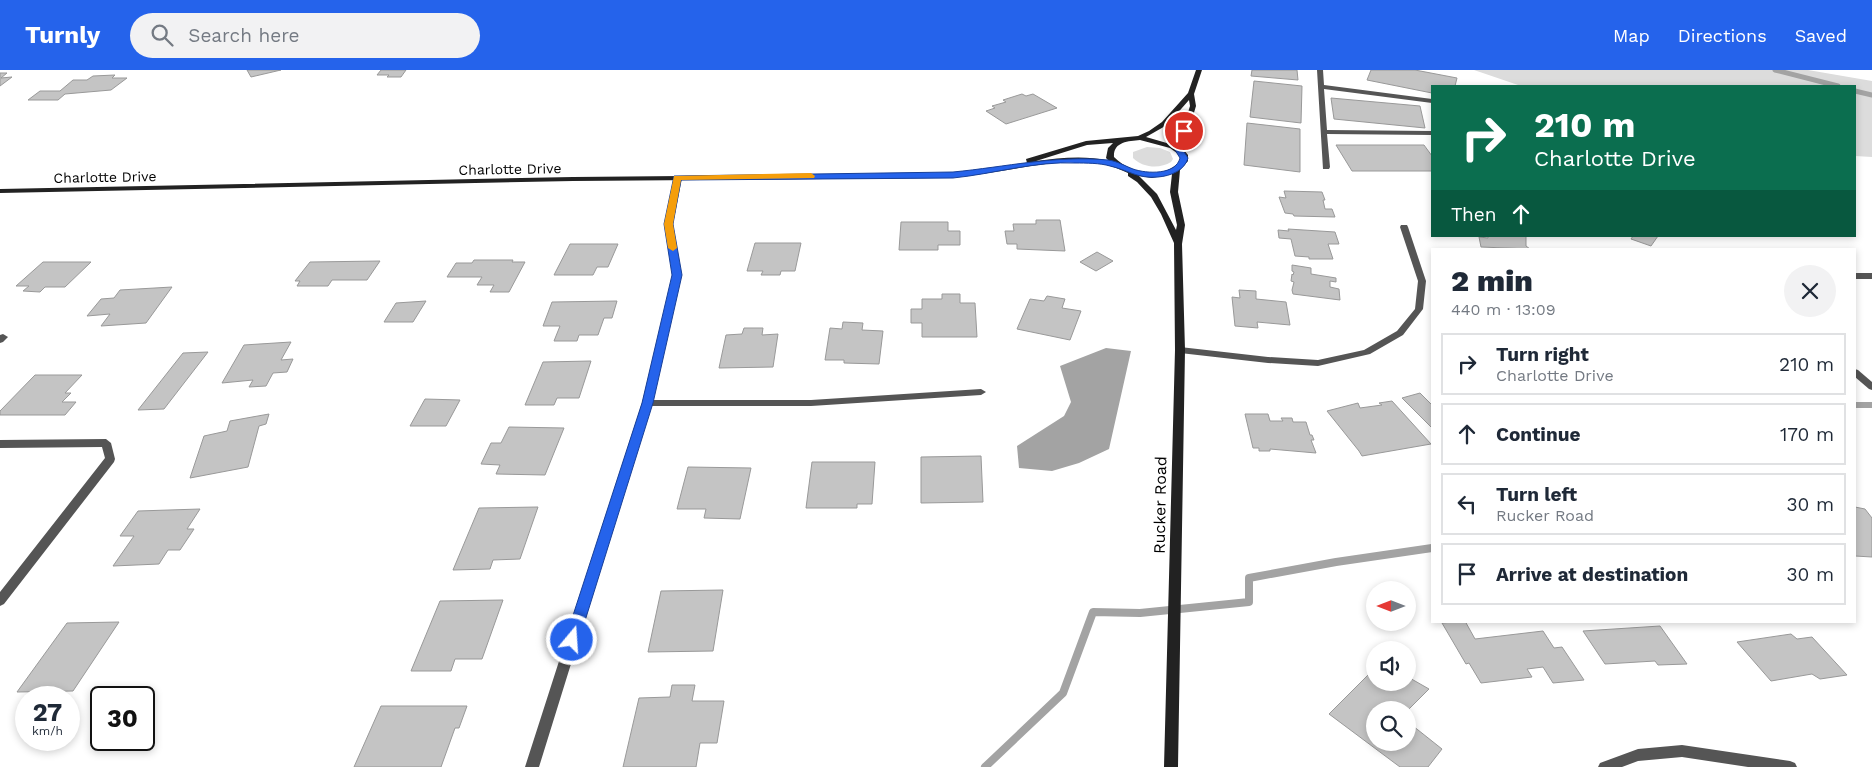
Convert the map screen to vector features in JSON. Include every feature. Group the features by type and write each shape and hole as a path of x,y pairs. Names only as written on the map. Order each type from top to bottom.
{"main road":[{"path":"1136,138 1157,131 1163,126 1191,94 1198,70"},
{"path":"1136,138 1164,142 1179,150 1193,106 1191,94"},
{"name":"Charlotte Drive","path":"1020,165 1032,159 1086,143 1136,138"},
{"path":"1120,167 1110,158 1109,152 1112,146 1126,140"},
{"name":"Rucker Road","path":"1171,767 1180,350 1178,244 1181,225 1174,192 1176,170 1183,164 1184,158 1179,150"},
{"name":"Charlotte Drive","path":"0,191 678,178 953,175 986,172 1020,165 1073,160 1093,161 1146,174 1159,174 1176,170"},
{"name":"Rucker Road","path":"1120,167 1142,181 1161,204 1178,244"}],"street":[{"path":"1320,70 1326,167"},
{"path":"1321,87 1431,101"},
{"path":"1324,132 1431,133"},
{"path":"532,767 647,403 677,275 669,224 678,178"},
{"path":"1180,350 1268,360 1318,363 1367,352 1400,333 1419,309 1422,282 1404,227"},
{"path":"1856,276 1872,276"},
{"path":"1856,373 1872,387"},
{"path":"647,403 811,403 981,392"},
{"path":"0,444 106,443 110,459 0,602"},
{"path":"1605,767 1638,755 1682,751 1790,767"}],"shaded area":[{"path":"1474,70 1808,70 1872,81 1872,157 1856,156 1856,85 1518,85"},
{"path":"1147,147 1160,148 1170,152 1173,159 1162,166 1147,166 1133,158 1133,152"},
{"path":"1106,348 1131,351 1109,449 1079,463 1052,471 1019,468 1017,446 1064,416 1071,402 1060,366"}],"building":[{"path":"247,70 281,70 251,77"},
{"path":"381,70 406,70 401,77 387,77 389,75 377,75"},
{"path":"1252,70 1297,70 1298,80 1251,76"},
{"path":"1371,70 1415,70 1457,78 1455,85 1431,85 1431,93 1367,80"},
{"path":"0,73 7,73 1,78 12,77 0,86"},
{"path":"115,75 112,78 127,78 111,90 65,94 58,100 28,100 40,91 60,91 73,80 87,80 93,76"},
{"path":"1254,81 1302,86 1301,123 1250,117"},
{"path":"1022,94 1026,96 1033,94 1057,108 1006,124 986,111 995,108 992,106 1006,102 1003,100"},
{"path":"1331,98 1420,106 1425,128 1334,119"},
{"path":"1247,123 1300,129 1300,172 1244,165"},
{"path":"1336,145 1424,145 1431,155 1431,171 1352,171"},
{"path":"1284,191 1322,192 1325,200 1323,200 1325,209 1332,209 1335,217 1294,216 1293,214 1285,213 1279,197 1286,198"},
{"path":"1036,220 1060,220 1065,251 1017,249 1017,244 1007,244 1005,231 1014,231 1013,224 1036,224"},
{"path":"901,222 948,222 948,231 960,231 960,245 938,245 938,250 899,250"},
{"path":"1288,229 1335,232 1339,244 1328,244 1333,259 1309,259 1309,257 1295,256 1291,239 1279,238 1278,230 1289,231"},
{"path":"1479,237 1526,237 1526,246 1529,248 1481,247"},
{"path":"1632,237 1657,237 1651,246 1631,239"},
{"path":"755,243 801,243 795,271 781,271 780,275 761,275 763,271 747,271"},
{"path":"570,244 618,244 608,267 597,267 593,275 554,275"},
{"path":"1097,252 1113,261 1096,271 1080,262"},
{"path":"474,260 513,260 512,262 525,262 509,292 490,292 494,285 477,285 482,277 447,277 456,263 472,263"},
{"path":"380,261 367,280 332,280 328,286 297,286 300,281 295,281 310,262"},
{"path":"43,262 91,262 65,287 45,287 40,292 23,291 29,286 16,286"},
{"path":"1292,265 1311,268 1311,274 1336,278 1336,282 1330,281 1330,287 1339,289 1340,300 1293,294 1294,282 1291,281 1294,272 1292,271"},
{"path":"172,287 146,323 101,326 110,314 87,316 101,299 114,298 120,290"},
{"path":"1239,290 1256,291 1256,299 1286,302 1290,325 1257,322 1258,328 1235,326 1232,297 1240,298"},
{"path":"942,294 960,294 960,303 975,303 977,337 922,337 922,323 911,323 911,309 922,309 922,299 942,299"},
{"path":"1047,296 1065,299 1062,308 1081,311 1070,340 1017,329 1030,299 1044,301"},
{"path":"426,301 413,322 384,322 396,303"},
{"path":"617,301 612,318 604,318 598,335 579,335 577,341 554,341 560,326 543,326 552,302"},
{"path":"843,322 863,323 862,330 883,331 879,364 844,363 844,360 825,360 830,328 842,329"},
{"path":"744,328 763,328 762,335 778,334 773,367 719,368 726,335 742,334"},
{"path":"291,342 281,360 293,359 287,372 273,373 266,386 249,387 253,380 222,383 244,345"},
{"path":"208,352 164,409 138,410 183,353"},
{"path":"591,361 579,398 557,398 554,405 525,405 543,362"},
{"path":"35,375 82,375 65,393 71,393 62,402 76,402 65,415 0,415 0,411"},
{"path":"1420,393 1431,404 1431,427 1402,398"},
{"path":"425,399 460,400 446,426 410,426"},
{"path":"1392,401 1431,444 1362,456 1327,411 1358,403 1360,408 1382,405 1379,403"},
{"path":"269,414 266,424 259,426 248,467 190,478 204,436 227,431 230,421"},
{"path":"1245,414 1268,414 1270,421 1283,421 1281,418 1292,418 1293,422 1306,422 1310,435 1312,435 1314,440 1311,440 1316,453 1270,449 1270,451 1259,451 1259,448 1253,448"},
{"path":"509,427 564,428 545,475 496,474 500,465 481,464 491,443 501,443"},
{"path":"981,456 983,502 921,503 921,457"},
{"path":"812,462 875,462 872,504 857,504 857,508 806,508"},
{"path":"688,467 751,468 740,519 704,518 706,509 677,509"},
{"path":"538,507 520,559 493,560 490,569 453,570 479,508"},
{"path":"1856,507 1865,509 1872,518 1872,557 1856,556"},
{"path":"200,509 187,529 194,529 180,550 168,550 159,564 113,566 134,536 120,536 138,511"},
{"path":"723,590 713,651 648,652 661,591"},
{"path":"503,600 482,659 455,659 451,671 411,671 440,601"},
{"path":"119,622 76,686 21,686 67,623"},
{"path":"1442,623 1466,623 1475,639 1543,631 1554,648 1562,647 1584,680 1553,683 1543,667 1527,669 1532,677 1481,683 1469,663 1466,664"},
{"path":"1660,626 1687,664 1658,665 1655,661 1605,664 1583,631"},
{"path":"1791,634 1797,639 1812,637 1847,675 1820,679 1812,674 1771,681 1737,642"},
{"path":"1366,677 1366,691 1416,691 1416,682 1429,689 1416,702 1366,701 1366,742 1329,714"},
{"path":"672,685 695,685 692,701 724,701 717,743 700,743 696,767 623,767 639,698 670,697"},
{"path":"381,706 467,706 459,728 455,728 441,767 354,767"},
{"path":"1416,728 1442,749 1428,767 1400,767 1379,751 1416,751"}],"waterway":[{"path":"1775,70 1834,85"},
{"path":"1856,91 1872,95"},
{"path":"1856,405 1872,405"},
{"path":"985,767 1063,693 1093,612 1140,613 1249,602 1249,578 1336,562 1431,548"}],"slow traffic":[{"path":"673,248 669,224 678,178 811,176"}],"route":[{"path":"572,640 647,403 677,275 669,224 678,178 953,175 986,172 1020,165 1073,160 1111,163 1134,173 1159,174 1176,170 1183,164 1184,158 1179,150 1184,131"}]}
